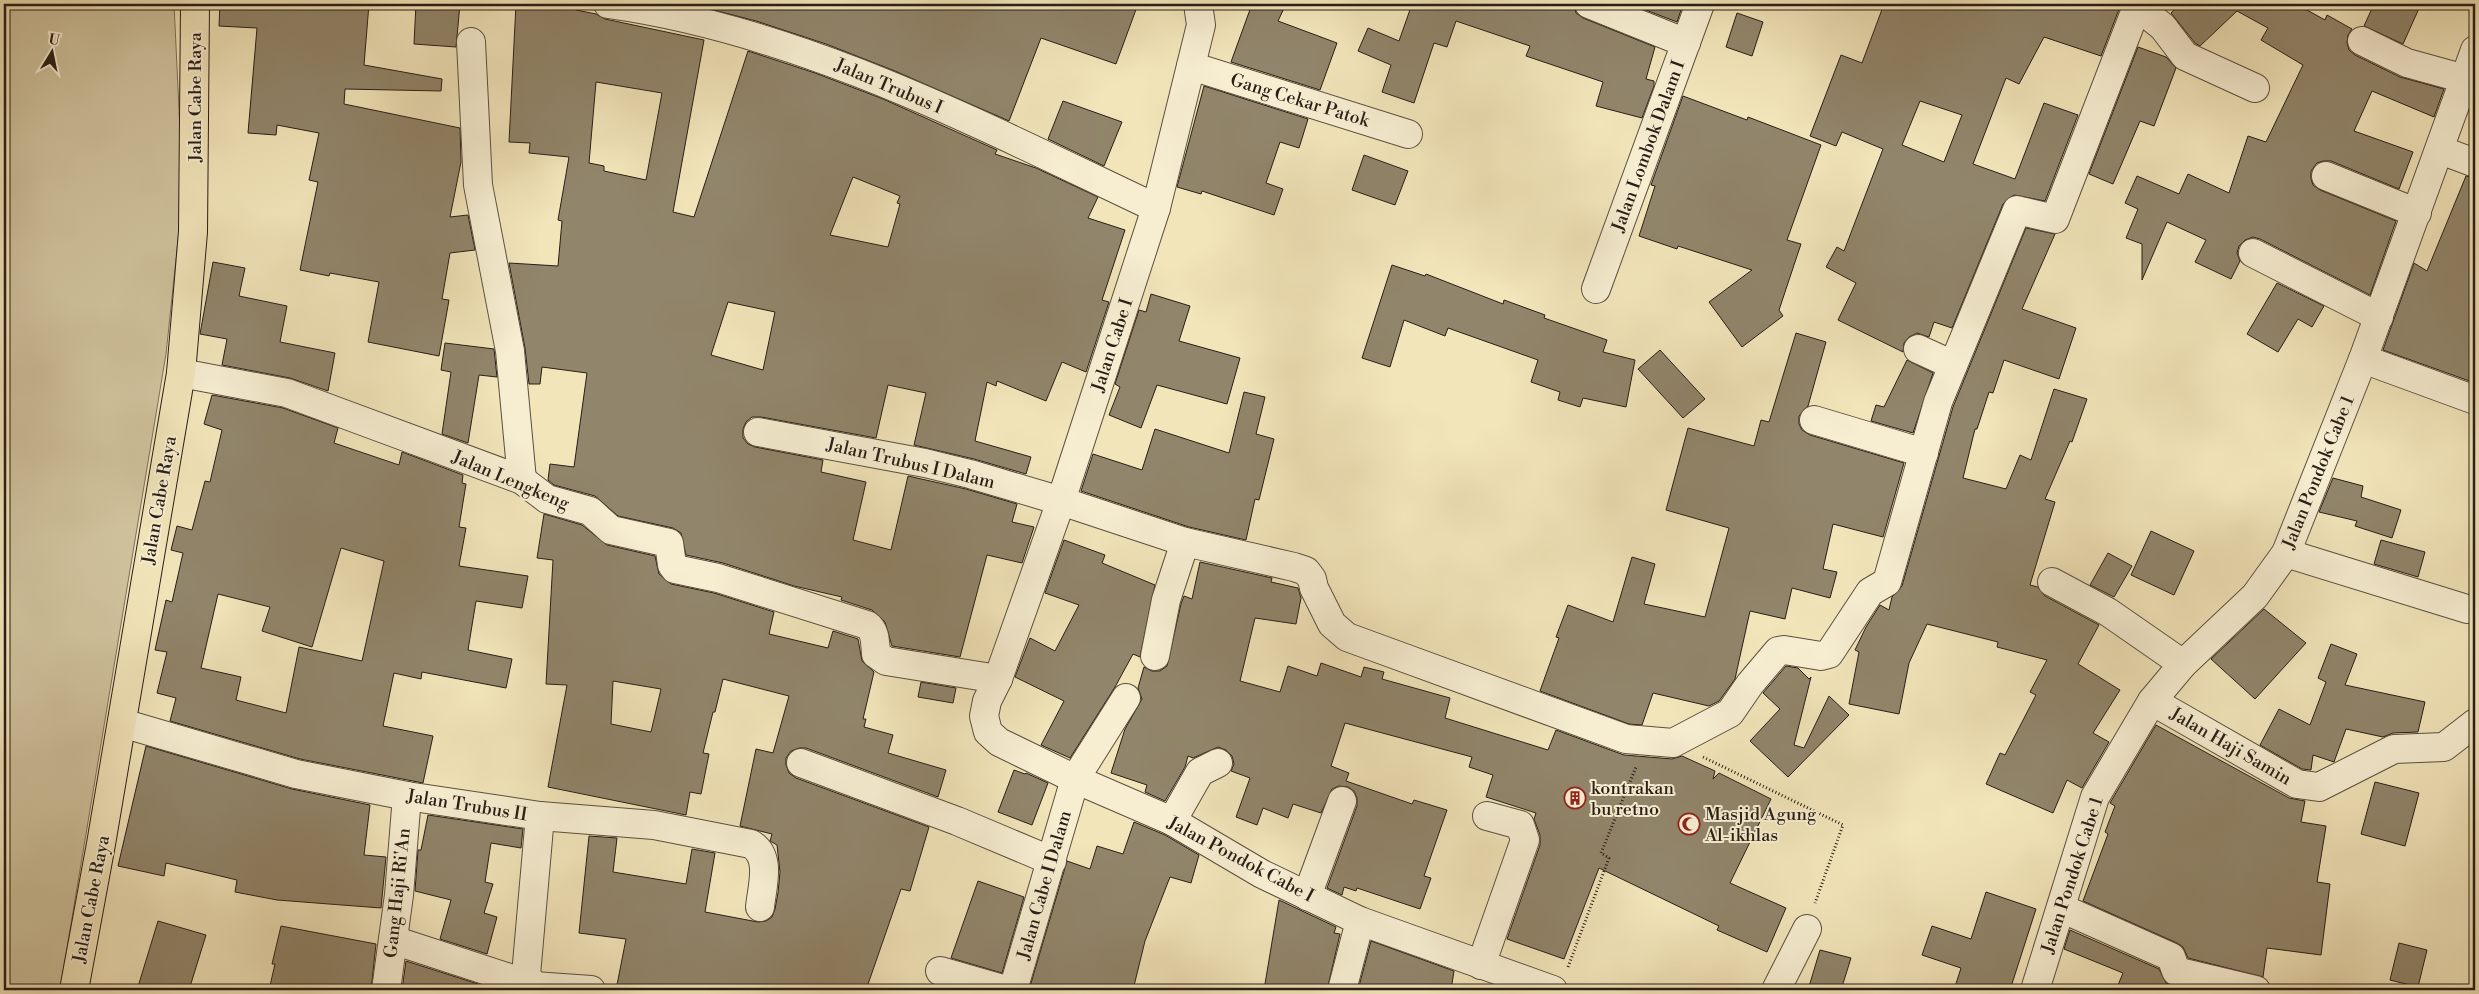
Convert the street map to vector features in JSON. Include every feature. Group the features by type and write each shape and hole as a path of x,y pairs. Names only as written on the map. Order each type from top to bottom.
{"main road":[{"name":"Jalan Cabe Raya","path":"74,990 122,723 181,373 193,232 195,4"}],"street":[{"name":"Jalan Trubus I","path":"608,4 661,11 814,55 924,100 1156,208"},
{"name":"Jalan Cabe I","path":"998,679 1062,501 1156,208 1201,25 1198,4"},
{"path":"1588,4 1686,44"},
{"name":"Jalan Lombok Dalam I","path":"1596,289 1700,4"},
{"path":"1660,742 1730,713 1750,684 1778,651 1784,650 1821,656 1829,654 1870,592 1887,582 1938,402 2017,210 2055,219 2138,5 2163,27 2185,56 2255,88"},
{"path":"2362,41 2406,63 2465,79"},
{"path":"471,42 478,185 510,351 522,480"},
{"name":"Jalan Pondok Cabe 1","path":"2035,990 2095,797 2152,701 2182,664 2255,596 2286,553 2379,317 2475,50"},
{"name":"Gang Cekar Patok","path":"1191,66 1408,134"},
{"path":"2440,150 2475,163"},
{"path":"2326,176 2417,213"},
{"path":"2253,252 2379,317"},
{"path":"1918,350 1954,365"},
{"path":"2363,359 2475,400"},
{"name":"Jalan Lengkeng","path":"181,373 286,393 522,480 547,499 590,511 611,530 669,543 672,565 675,569 718,578 867,625 874,634 876,654 886,661 998,679"},
{"path":"1814,420 1924,453"},
{"name":"Jalan Trubus I Dalam","path":"758,432 925,463 1062,501 1185,542 1294,566 1306,571 1312,578 1314,588 1332,624 1347,637 1626,739 1660,742"},
{"path":"1155,656 1166,600 1185,542"},
{"path":"2286,553 2467,609"},
{"path":"2052,582 2108,612 2182,664"},
{"name":"Jalan Pondok Cabe I","path":"998,679 987,701 984,716 988,732 999,742 1075,779 1172,821 1262,874 1360,921 1481,965 1559,983"},
{"name":"Jalan Cabe I Dalam","path":"1013,990 1075,779 1126,698"},
{"name":"Jalan Haji Samin","path":"2152,701 2297,784 2319,787 2394,749 2444,747 2475,723"},
{"name":"Jalan Trubus II","path":"122,723 296,774 407,796 540,816 654,825 751,844 758,848 765,863 760,906"},
{"path":"1172,821 1200,772 1218,763"},
{"path":"801,764 958,821 1052,861"},
{"name":"Gang Haji Ri'An","path":"386,990 393,940 407,796"},
{"path":"1307,896 1342,801"},
{"path":"535,988 526,975 540,816"},
{"path":"1481,965 1525,840 1520,825 1488,816"},
{"path":"2061,908 2171,957 2176,972 2249,989"},
{"path":"1342,990 1360,921"},
{"path":"1776,990 1777,984 1806,930"},
{"path":"393,940 535,988 591,990"},
{"path":"940,971 1006,990"}],"path":[{"path":"1559,983 1609,858 1601,853 1660,742 1843,825 1806,930"}],"shaded area":[{"path":"4,4 174,4 183,193 166,354 60,990 4,990"}],"building":[{"path":"220,4 369,4 364,65 442,79 441,91 345,89 344,104 460,128 461,162 450,217 468,215 475,250 450,253 442,299 449,300 439,356 368,342 379,282 330,273 329,276 300,270 318,182 309,180 319,133 277,125 276,135 248,133 257,28 219,26"},
{"path":"416,4 460,4 456,47 414,44"},
{"path":"516,4 576,7 576,10 596,14 605,19 704,40 673,212 694,217 748,51 815,73 883,99 997,150 995,154 1036,168 1098,197 1088,218 1125,230 1102,300 1109,302 1086,372 1062,362 1046,401 997,381 996,386 987,382 975,441 1031,457 1026,474 914,445 926,393 888,385 876,438 761,417 752,417 746,422 743,429 743,438 748,444 823,460 821,472 866,482 853,540 891,550 908,476 966,489 1017,504 1012,522 1034,527 1022,563 987,555 960,657 892,646 885,622 872,610 841,600 842,597 794,586 723,563 686,555 681,533 673,528 618,516 595,496 554,485 548,480 550,464 574,467 587,373 542,367 540,384 529,384 525,348 509,263 558,266 562,221 558,220 569,157 529,153 530,143 509,142","holes":["596,82 662,93 646,180 604,171 604,166 589,163","853,177 900,196 897,203 900,204 888,247 830,235","728,302 775,312 763,370 711,355"]},
{"path":"691,4 1138,4 1116,64 1041,38 1009,121 895,71 826,44 756,21"},
{"path":"1252,4 1286,4 1278,21 1337,43 1320,90 1231,62"},
{"path":"1412,4 1574,4 1576,13 1583,18 1655,47 1646,79 1654,81 1654,86 1642,118 1596,106 1603,82 1526,56 1530,46 1456,21 1447,47 1434,43 1414,103 1382,92 1391,65 1358,51 1368,28 1399,41"},
{"path":"1630,4 1683,4 1677,22"},
{"path":"1884,4 2121,4 2101,56 2044,37 2019,84 2006,78 1973,164 2015,179 2044,103 2078,115 2045,201 2014,195 2003,204 1952,328 1934,322 1929,337 1917,333 1909,337 1904,343 1903,352 1838,320 1856,283 1826,267 1837,247 1844,251 1883,149 1842,132 1836,146 1810,136 1841,55 1862,63","holes":["1920,101 1962,115 1944,162 1902,145"]},
{"path":"2181,4 2296,4 2325,20 2327,15 2352,29 2348,35 2347,43 2349,50 2355,55 2400,77 2444,89 2434,117 2372,91 2354,131 2413,152 2399,189 2331,161 2317,163 2311,171 2313,185 2320,190 2396,221 2370,295 2253,237 2245,240 2239,246 2237,253 2240,261 2231,279 2195,262 2206,240 2167,222 2142,280 2142,244 2126,238 2138,209 2125,203 2137,176 2179,194 2188,174 2229,193 2248,136 2266,142 2303,65 2261,40 2268,28 2237,11 2200,46 2195,43 2171,13"},
{"path":"2374,4 2421,4 2403,44 2364,26"},
{"path":"1737,13 1763,22 1752,56 1726,47"},
{"path":"2138,47 2166,57 2176,68 2154,126 2140,121 2113,184 2089,174"},
{"path":"1204,86 1308,119 1299,148 1280,142 1266,183 1283,189 1274,215 1202,191 1201,194 1177,187"},
{"path":"1683,96 1747,120 1748,117 1821,145 1787,240 1801,244 1779,310 1783,316 1742,347 1709,302 1752,270 1678,246 1677,249 1639,236 1655,186 1651,185"},
{"path":"1063,101 1122,122 1104,166 1048,139"},
{"path":"1364,155 1408,171 1395,205 1352,190"},
{"path":"2466,176 2475,178 2475,383 2383,350 2414,263 2427,271"},
{"path":"2026,228 2055,234 2022,309 2076,328 2059,379 2004,360 1993,393 1989,392 1977,429 1975,429 1963,478 2006,489 2020,455 2031,460 2054,389 2087,399 2072,442 2070,441 2045,499 2055,502 2030,585 2038,587 2045,596 2099,625 2078,664 2120,690 2093,733 2109,742 2082,788 2067,780 2053,813 1986,784 2000,753 2005,755 2036,695 2030,692 2047,660 1997,647 1998,642 1927,624 1909,663 1899,714 1849,704 1859,652 1855,650 1866,627 1880,605 1889,610 1892,597 1902,586 1953,407"},
{"path":"213,262 245,268 239,296 287,306 280,342 335,353 328,391 290,378 222,365 227,339 200,334"},
{"path":"1392,265 1425,276 1426,274 1503,304 1504,300 1545,315 1544,318 1607,340 1603,352 1635,360 1626,407 1583,398 1580,407 1558,400 1560,392 1531,382 1538,360 1448,328 1445,336 1404,320 1390,367 1362,358"},
{"path":"2277,283 2324,306 2312,327 2298,319 2278,352 2247,334"},
{"path":"1151,294 1190,306 1179,341 1240,358 1227,404 1157,385 1141,428 1109,415 1120,387 1115,384 1139,310 1146,312"},
{"path":"1796,333 1826,342 1808,406 1799,416 1799,424 1802,430 1810,435 1904,463 1883,537 1833,524 1823,569 1837,572 1830,598 1792,588 1785,619 1750,611 1735,679 1719,701 1709,706 1653,693 1642,725 1629,724 1540,691 1559,638 1556,637 1568,605 1613,622 1632,557 1655,564 1644,604 1705,617 1729,528 1666,510 1688,428 1754,446 1761,420 1769,422"},
{"path":"445,343 494,349 497,377 479,375 468,443 442,434 451,372 441,370"},
{"path":"1660,350 1705,399 1683,418 1638,369"},
{"path":"1907,360 1933,373 1913,433 1871,421 1876,405 1884,407"},
{"path":"1244,392 1265,397 1256,434 1274,439 1259,500 1255,499 1246,540 1189,527 1081,491 1093,454 1142,470 1155,429 1229,453"},
{"path":"212,395 283,408 338,428 334,443 399,465 402,452 463,475 462,483 466,484 459,527 466,528 459,566 528,576 522,608 476,601 468,650 512,659 506,688 422,672 421,679 394,673 383,726 433,736 423,783 300,759 170,721 176,698 157,693 167,652 155,650 166,600 172,602 183,553 171,550 177,526 192,530 205,481 210,482 222,430 204,424","holes":["341,548 384,561 362,661 299,647 286,713 236,700 241,677 201,668 218,594 270,607 262,631 312,647"]},
{"path":"2333,478 2363,486 2361,497 2401,510 2392,538 2355,526 2357,521 2319,512"},
{"path":"544,514 582,525 607,545 655,556 659,574 671,584 714,593 774,612 769,634 828,648 833,631 858,639 862,661 874,672 863,719 866,719 864,727 893,735 888,753 946,770 938,797 806,748 791,751 786,758 789,773 796,778 929,827 910,891 901,889 866,990 616,990 626,939 579,933 589,836 617,838 613,872 686,884 692,849 715,853 705,912 758,922 766,921 772,917 778,893 780,872 777,845 770,841 772,834 740,826 756,749 773,753 789,696 723,679 703,753 709,754 701,794 690,792 686,815 548,787 567,685 546,684 553,560 537,558","holes":["613,681 661,689 651,732 611,724"]},
{"path":"2151,531 2194,551 2174,595 2131,575"},
{"path":"1064,540 1105,555 1102,563 1155,585 1140,657 1133,654 1115,687 1070,758 1041,745 1064,701 1015,677 1030,638 1055,651 1079,605 1045,593"},
{"path":"2381,540 2425,552 2418,577 2374,564"},
{"path":"2108,553 2132,566 2114,597 2090,585"},
{"path":"1200,562 1272,578 1271,582 1298,588 1301,598 1296,624 1255,618 1240,681 1280,692 1288,666 1317,676 1321,663 1361,677 1364,667 1384,672 1382,679 1450,698 1445,718 1548,750 1556,730 1624,755 1672,759 1682,756 1715,771 1713,779 1719,773 1771,799 1730,883 1786,908 1767,952 1717,930 1719,926 1599,868 1564,959 1507,939 1540,845 1540,835 1534,819 1536,813 1486,797 1493,775 1469,767 1472,757 1345,723 1331,766 1349,773 1346,781 1412,804 1414,800 1447,810 1424,876 1431,878 1420,909 1357,888 1356,891 1344,887 1342,895 1327,888 1357,806 1357,798 1354,791 1348,787 1339,786 1332,789 1321,813 1293,804 1288,818 1263,808 1257,825 1236,817 1250,778 1231,771 1234,764 1232,756 1226,750 1218,747 1193,758 1188,756 1185,767 1165,801 1145,792 1147,785 1111,773 1125,729 1142,699 1138,688 1144,667 1152,671 1160,671 1167,666 1181,604 1184,596 1192,599"},
{"path":"2264,609 2306,643 2255,699 2211,659"},
{"path":"2331,644 2357,654 2345,685 2425,702 2418,732 2393,733 2383,737 2346,729 2334,762 2313,755 2311,770 2302,769 2260,745 2279,709 2310,725 2326,682 2318,678"},
{"path":"1786,666 1798,668 1809,679 1811,677 1794,745 1804,748 1829,696 1849,715 1788,777 1750,741 1780,709 1763,693"},
{"path":"921,682 956,688 953,703 918,697"},
{"path":"2156,725 2289,798 2305,801 2301,822 2326,826 2317,882 2330,884 2321,955 2267,948 2263,977 2188,958 2183,947 2177,943 2083,901 2108,834 2105,832 2115,806 2110,803"},
{"path":"146,746 292,789 370,805 364,855 386,857 381,908 277,900 235,892 237,880 166,863 164,876 118,866"},
{"path":"1014,770 1048,783 1032,825 998,812"},
{"path":"2375,782 2419,793 2405,846 2361,834"},
{"path":"428,815 523,829 521,848 491,843 485,882 493,884 484,913 497,917 487,954 440,939 451,900 415,891 418,850 421,850"},
{"path":"1134,822 1165,835 1199,855 1191,883 1170,877 1145,941 1133,990 1029,990 1067,861 1090,869 1097,846 1123,854"},
{"path":"978,881 1024,897 1002,973 951,958"},
{"path":"1986,892 2036,909 2010,990 1954,990 1961,968 1922,955 1932,926 1971,939"},
{"path":"1279,900 1336,927 1334,933 1340,934 1327,990 1264,990"},
{"path":"158,921 206,935 189,990 137,990"},
{"path":"281,926 376,944 371,990 269,990 275,964 272,964"},
{"path":"2070,930 2159,969 2166,983 2189,990 2116,990 2123,973 2064,949"},
{"path":"1371,941 1454,971 1451,990 1358,990"},
{"path":"2399,943 2427,950 2418,987 2390,980"},
{"path":"1820,950 1851,958 1841,990 1808,990"},
{"path":"406,961 478,984 476,990 402,990"}],"place":[{"name":"kontrakan bu retno","path":"1575,798"},
{"name":"Masjid Agung Al-ikhlas","path":"1689,824"}]}
